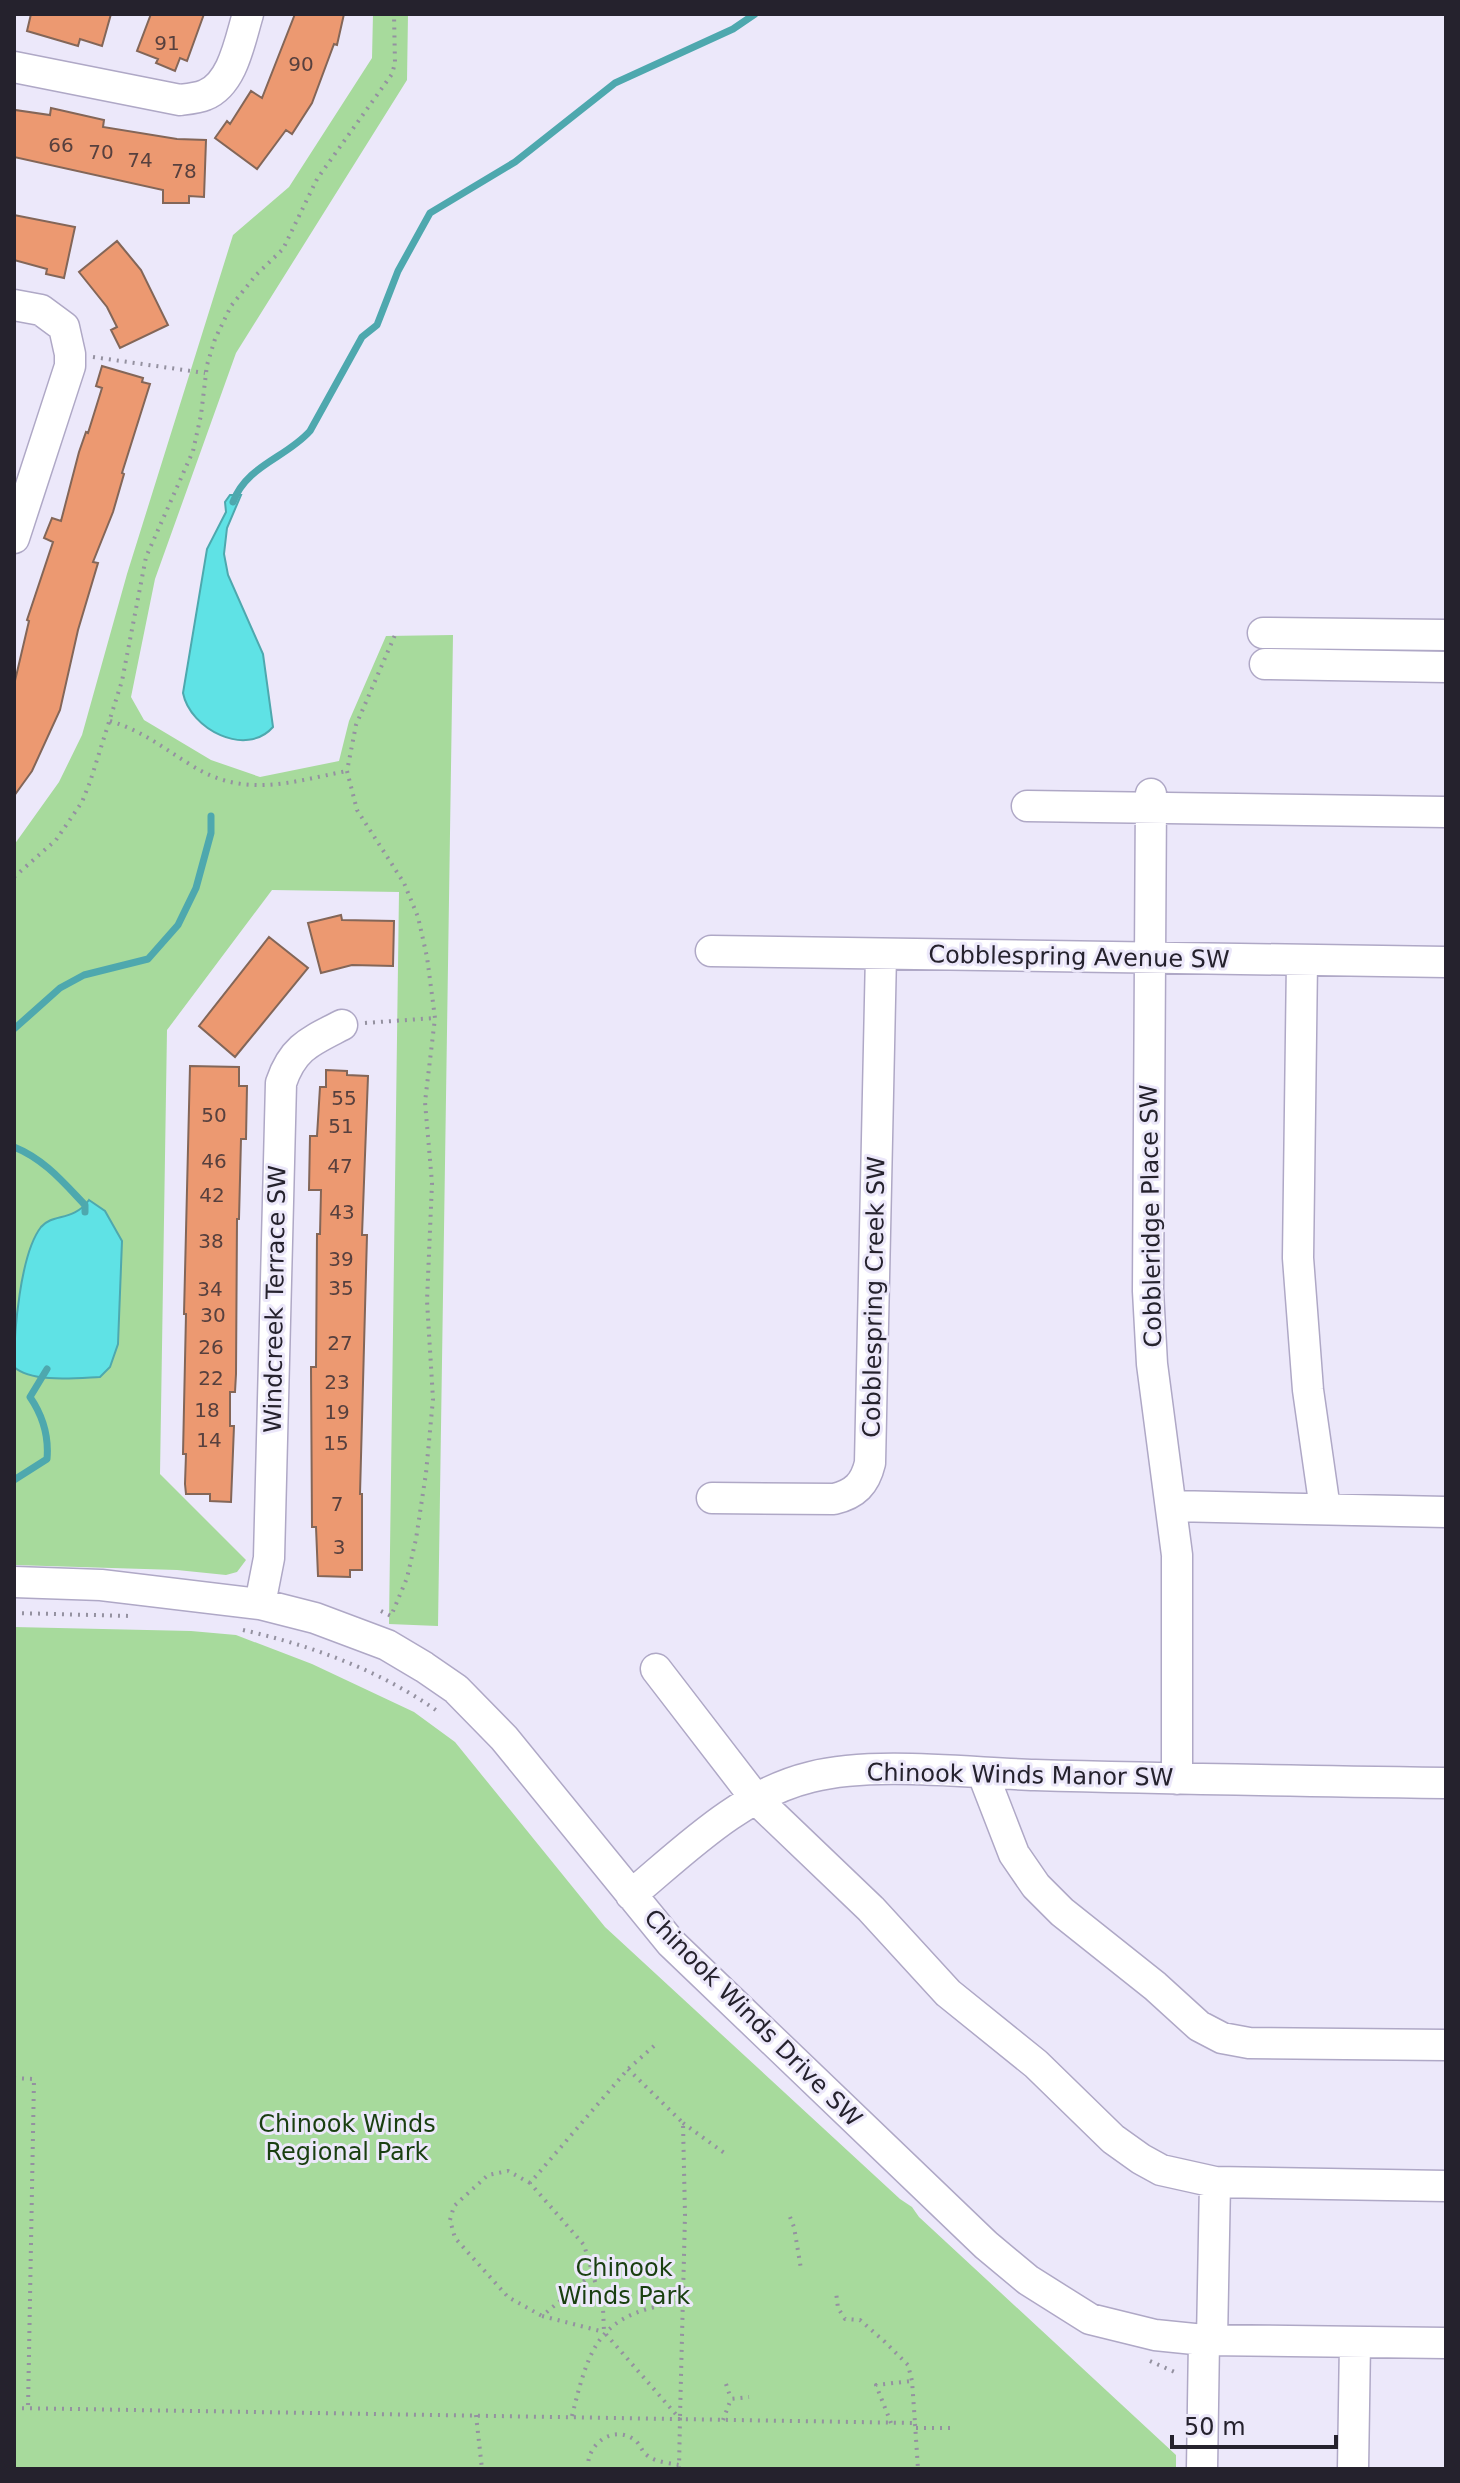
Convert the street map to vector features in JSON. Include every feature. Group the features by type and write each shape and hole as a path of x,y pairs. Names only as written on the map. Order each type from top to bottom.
{"street":[{"path":"14,67 180,100 206,95 222,83 237,52 248,14"},
{"path":"14,305 41,310 64,327 70,354 66,378 14,534"},
{"path":"1263,633 1446,635"},
{"path":"1265,664 1446,667"},
{"path":"1027,806 1151,801 1446,812"},
{"name":"Cobbleridge Place SW","path":"1151,801 1148,1291 1152,1364 1177,1555 1177,1779"},
{"name":"Cobblespring Avenue SW","path":"711,951 1446,962"},
{"name":"Cobblespring Creek SW","path":"712,1498 834,1499 847,1496 867,1478 870,1463 881,954"},
{"path":"1302,961 1298,1258 1308,1390 1325,1509"},
{"name":"Windcreek Terrace SW","path":"260,1604 269,1558 281,1083 287,1064 306,1044 342,1025"},
{"path":"1172,1506 1446,1512"},
{"name":"Chinook Winds Drive SW","path":"14,1582 101,1585 260,1604 315,1618 387,1645 456,1689 504,1738 671,1943 986,2245 1028,2280 1090,2319 1155,2335 1208,2340 1446,2343"},
{"path":"656,1669 756,1799 871,1909 948,1993 1036,2064 1113,2139 1141,2159 1161,2170 1215,2182 1446,2186"},
{"name":"Chinook Winds Manor SW","path":"631,1895 709,1830 756,1799 812,1776 882,1770 1446,1783"},
{"path":"983,1774 1014,1854 1036,1886 1062,1912 1155,1986 1199,2026 1222,2038 1249,2043 1446,2045"},
{"path":"1202,2469 1215,2182"},
{"path":"1353,2469 1355,2342"}],"path":[{"path":"14,877 56,840 82,802 122,681 146,557 193,451 201,415 205,373 215,339 231,306 256,275 283,249 317,179 392,74 395,63 394,14"},
{"path":"70,354 205,373"},
{"path":"381,1611 391,1616 407,1578 429,1450 433,1399 427,1301 432,1183 425,1102 435,1018 427,957 418,917 404,883 357,810 347,771 356,725 395,635"},
{"path":"110,721 145,734 206,774 241,786 279,784 347,771"},
{"path":"342,1025 435,1018"},
{"path":"14,1613 138,1617"},
{"path":"244,1630 325,1654 387,1679 449,1719"},
{"path":"530,2183 628,2069 654,2046"},
{"path":"628,2069 683,2123 727,2155"},
{"path":"14,2078 34,2079 28,2408"},
{"path":"588,2469 595,2444 615,2435 637,2442 650,2458 679,2467 685,2215 683,2123"},
{"path":"604,2332 603,2308 584,2245 530,2183 508,2171 488,2175 454,2206 450,2220 455,2238 508,2297 542,2316 604,2332 680,2419"},
{"path":"790,2217 801,2269"},
{"path":"542,2316 591,2275"},
{"path":"836,2292 838,2308 845,2319 860,2320 908,2365 912,2381 918,2469"},
{"path":"572,2416 581,2377 593,2346 604,2332 643,2310 682,2302"},
{"path":"1146,2360 1176,2374 1183,2368"},
{"path":"891,2423 876,2385 912,2381"},
{"path":"723,2420 731,2399 726,2384"},
{"path":"731,2399 749,2397"},
{"path":"14,2408 572,2416 891,2423 955,2428"},
{"path":"476,2415 482,2469"}],"green space":[{"path":"373,14 408,14 407,80 236,353 155,579 131,697 144,720 211,760 260,777 339,761 349,721 386,636 453,635 438,1626 389,1624 399,892 272,890 167,1030 160,1474 246,1560 237,1572 226,1575 177,1570 14,1565 14,845 59,782 82,735 127,574 233,235 289,187 372,58"},
{"name":"Chinook Winds Regional Park","path":"14,1627 236,1635 312,1664 414,1712 455,1742 605,1927 912,2207 919,2217 1176,2455 1176,2469 14,2469"}],"water":[{"path":"230,495 241,495 227,528 224,554 228,575 263,654 273,727 262,736 249,740 220,735 207,728 196,718 183,693 207,549 226,512 225,502"},
{"path":"89,1200 105,1211 122,1241 118,1344 110,1367 100,1377 55,1378 22,1372 14,1367 15,1335 23,1274 34,1239 46,1223 76,1212"}],"building":[{"path":"31,14 111,14 102,46 80,39 78,46 27,31"},
{"path":"151,14 204,14 187,61 180,58 175,71 156,63 158,59 137,51"},
{"path":"295,14 344,14 337,45 334,44 312,103 292,134 286,130 257,169 215,138 227,121 230,124 251,91 262,98"},
{"path":"51,108 104,120 103,127 177,139 206,140 204,197 189,196 189,203 163,203 163,190 14,157 15,110 50,115"},
{"path":"14,215 75,227 64,278 46,274 47,269 14,260"},
{"path":"117,241 141,270 168,325 120,348 111,330 117,327 107,307 79,272"},
{"path":"102,366 143,378 142,382 150,384 113,512 93,562 98,563 78,630 60,710 32,771 14,796 14,685 27,620 53,542 44,538 52,518 61,521 79,452 102,388 96,386"},
{"path":"341,915 342,920 394,921 393,966 352,965 321,973 308,923"},
{"path":"269,937 308,968 235,1057 199,1026"},
{"path":"190,1066 239,1067 239,1086 247,1086 246,1139 241,1139 237,1219 235,1392 230,1392 230,1426 234,1426 231,1502 210,1501 210,1494 186,1494 185,1484 184,1314"},
{"path":"326,1070 368,1076 362,1235 367,1235 360,1494 362,1570 350,1570 350,1577 318,1576 316,1527 312,1527 311,1367 316,1367 317,1234 320,1234 321,1190 309,1190 310,1136 317,1136 320,1087 326,1087"}],"waterway":[{"path":"233,502 239,489 257,470 310,431 362,337 377,325 398,271 430,213 515,162 615,83 733,29 755,14"},
{"path":"14,1029 60,988 84,975 148,959 178,925 196,888 211,833 211,816"},
{"path":"14,1147 52,1172 85,1205 85,1212"},
{"path":"14,1480 47,1459 44,1426 30,1397 47,1369"}],"park label":[{"name":"Chinook Winds Park","path":"624,2282"}]}
